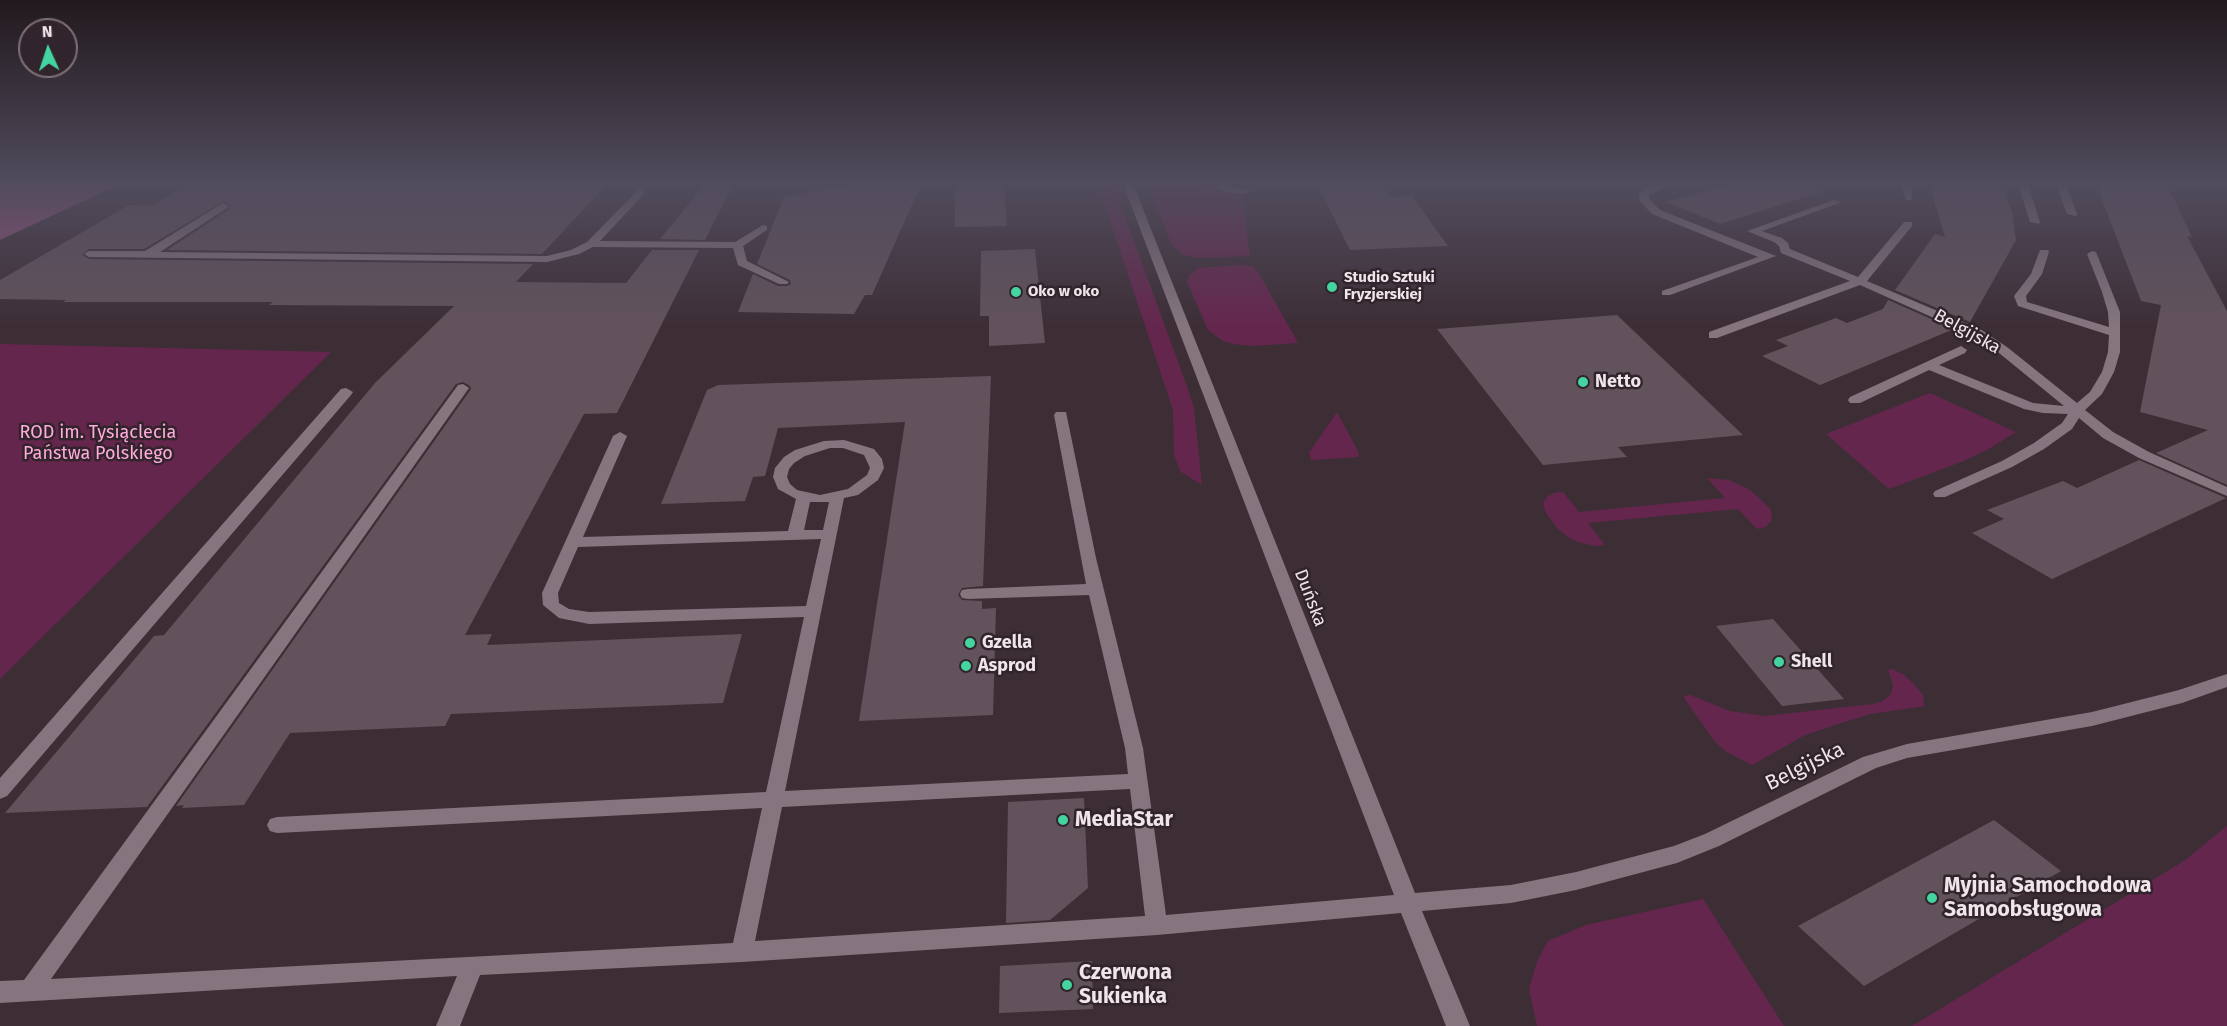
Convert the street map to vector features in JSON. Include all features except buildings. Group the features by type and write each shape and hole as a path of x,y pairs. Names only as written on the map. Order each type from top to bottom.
{"street":[{"path":"147,255 183,232"},
{"path":"89,254 526,260 561,257 591,244 602,232"},
{"path":"591,244 737,245 757,232"},
{"name":"Duńska","path":"1147,232 1408,904 1458,1026"},
{"path":"1705,232 1768,257"},
{"name":"Belgijska","path":"1755,232 1778,240 1784,245 1785,251 1960,324 1990,341 2108,435 2144,455 2227,492"},
{"path":"1713,335 1860,281 1901,232"},
{"path":"737,245 742,263 783,282"},
{"path":"1666,292 1785,251"},
{"path":"2044,252 2036,274 2020,296 2022,304 2115,333"},
{"path":"1940,494 2007,464 2039,446 2067,426 2076,410 2095,394 2108,372 2114,352 2115,333 2114,312 2092,254"},
{"path":"1855,400 1961,351"},
{"path":"1931,366 2029,406 2076,410"},
{"path":"30,990 463,388"},
{"path":"0,791 346,392"},
{"path":"1060,415 1095,589 1134,748 1157,925"},
{"path":"620,436 550,593 551,604 565,614 589,618 814,610"},
{"path":"830,444 851,446 868,452 875,459 877,468 873,477 865,485 837,497 820,499 792,493 783,486 780,477 782,468 789,460 814,447 830,444"},
{"path":"795,535 804,497"},
{"path":"742,952 837,497"},
{"path":"573,542 830,534"},
{"path":"969,594 1095,589"},
{"name":"Belgijska","path":"0,992 473,964 742,952 1157,925 1511,894 1677,854 1712,840 1870,762 1907,751 2092,718 2181,696 2227,680"},
{"path":"277,825 1139,781"},
{"path":"448,1026 473,964"}],"green space":[{"path":"1114,232 1130,232 1189,392 1194,408 1202,485 1181,472 1174,456 1173,410"},
{"path":"1166,232 1247,232 1250,256 1199,258 1184,255 1172,245"},
{"path":"1253,266 1258,272 1298,343 1251,346 1233,344 1223,341 1208,330 1187,282 1189,275 1199,268"},
{"name":"ROD im. Tysiąclecia Państwa Polskiego","path":"0,344 331,352 0,679"},
{"path":"1930,393 2016,432 1987,450 1961,462 1889,489 1826,434"},
{"path":"1337,412 1359,453 1358,457 1311,460 1309,453"},
{"path":"1707,478 1729,480 1750,490 1770,508 1771,521 1766,527 1757,529 1738,509 1588,523 1605,545 1597,546 1569,538 1556,527 1545,511 1543,503 1554,493 1563,492 1579,512 1725,498"},
{"path":"1892,669 1903,674 1913,683 1923,695 1924,706 1871,714 1805,735 1752,765 1727,752 1715,742 1684,696 1690,695 1730,711 1765,716 1873,704 1883,701 1891,694 1893,685 1888,670"},
{"path":"2227,826 2227,1026 1912,1026 2184,861"},
{"path":"1703,899 1784,1026 1537,1026 1529,989 1537,962 1548,941 1586,925"}],"shaded area":[{"path":"0,232 17,232 0,240"}],"place":[{"name":"Studio Sztuki Fryzjerskiej","path":"1332,287"},
{"name":"Oko w oko","path":"1016,292"},
{"name":"Netto","path":"1583,382"},
{"name":"Gzella","path":"970,643"},
{"name":"Shell","path":"1779,662"},
{"name":"Asprod","path":"966,666"},
{"name":"MediaStar","path":"1063,820"},
{"name":"Myjnia Samochodowa Samoobsługowa","path":"1932,898"},
{"name":"Czerwona Sukienka","path":"1067,985"}]}
